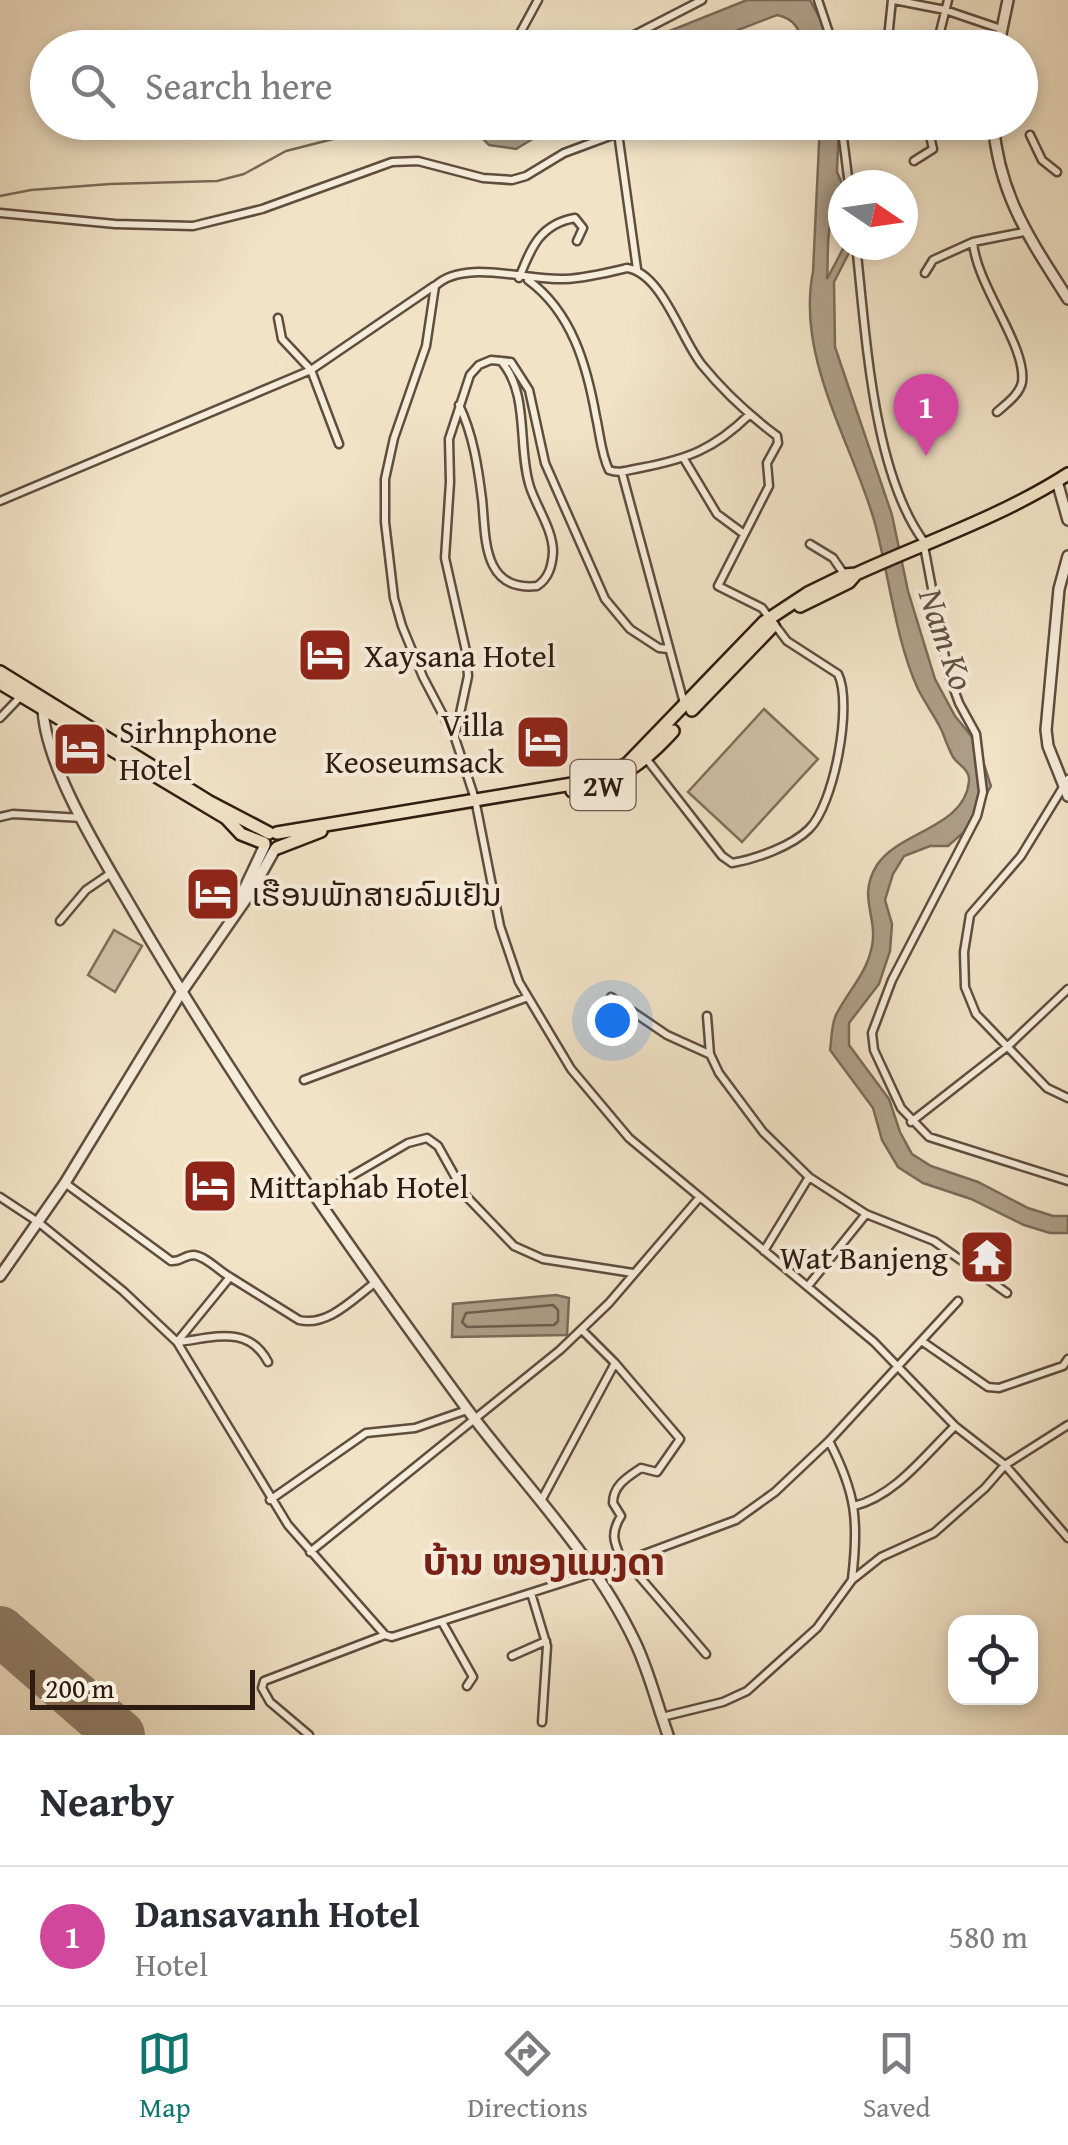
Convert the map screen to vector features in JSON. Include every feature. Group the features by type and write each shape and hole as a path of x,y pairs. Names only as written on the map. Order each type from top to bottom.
{"highway":[{"name":"2W","path":"271,842 310,829 596,779 644,756 688,710 720,665 774,620 849,582 855,573 924,545 1062,477"},
{"path":"0,672 24,693"},
{"path":"0,683 43,704 226,818 241,834 271,842"}],"street":[{"path":"522,30 538,0"},
{"path":"644,30 702,0"},
{"path":"818,0 828,30"},
{"path":"890,30 893,0 945,10 1001,28 1008,0"},
{"path":"940,30 948,0"},
{"path":"0,213 115,224 193,226 262,209 392,162 418,161 483,178 512,180 599,140"},
{"path":"619,140 637,269"},
{"path":"844,140 847,170"},
{"path":"914,161 934,149 933,140"},
{"path":"996,140 1012,207 1024,232 1066,290"},
{"path":"1032,140 1042,160 1057,172"},
{"path":"523,278 530,251 544,230 575,218 582,228 577,241"},
{"path":"925,272 933,260 972,242 1024,232"},
{"path":"972,242 982,278 1019,358 1022,383 998,412"},
{"path":"858,260 872,388 882,437 908,520 924,545 948,674 976,734 983,792 977,816 892,980 872,1034 874,1050 901,1108 929,1137 1068,1182"},
{"path":"0,500 310,370 448,276 469,271 565,280 637,269 657,288 700,362 778,439 768,463 769,486 718,586 762,608 786,641 836,669 842,682 836,766 825,805 807,832 769,851 732,863 722,856 644,756"},
{"path":"523,278 560,312 575,338 591,385 604,461 609,470 622,473 684,460 706,450 750,415"},
{"path":"435,286 426,346 394,438 385,479 385,522 394,598 423,677 455,738 476,803 500,926 519,982 571,1068 629,1138 874,1342 955,1426 1006,1465 1068,1538"},
{"path":"278,318 282,339 310,370 339,444"},
{"path":"455,738 468,676 466,650 445,558 450,482 448,439 470,375 479,365 500,360 511,362 519,370 529,390 545,464 604,599 630,629 659,648 668,648"},
{"path":"459,406 472,442 488,559 510,580 537,586 550,570 552,540 530,489 524,464 517,392 500,360"},
{"path":"684,460 718,514 744,534"},
{"path":"622,473 688,710"},
{"path":"1062,477 1068,520"},
{"path":"810,544 855,573"},
{"path":"1068,556 1058,589 1046,730 1048,746 1068,796"},
{"path":"0,718 24,693"},
{"path":"43,704 44,732 57,766 112,873 181,993 376,1282 593,1573 636,1642 668,1735"},
{"path":"1065,782 1021,856 970,915 965,932 964,987 976,1014 1047,1088 1068,1098"},
{"path":"0,817 13,814 84,818"},
{"path":"0,1276 65,1183 181,993 251,892 271,842"},
{"path":"60,921 86,890 112,873"},
{"path":"911,1122 1007,1046 1068,989"},
{"path":"304,1080 528,997"},
{"path":"611,997 667,1035 710,1054"},
{"path":"707,1016 710,1054 718,1073 764,1132 809,1178 866,1214 934,1242 1007,1293"},
{"path":"317,1196 408,1143 428,1138 438,1146 466,1196 514,1246 543,1259 634,1274"},
{"path":"764,1250 809,1178"},
{"path":"65,1183 171,1262 178,1263 186,1256 201,1257 299,1320 311,1323 329,1316 376,1282"},
{"path":"0,1197 38,1222 123,1291 177,1342 270,1500 310,1552 392,1637 593,1573 736,1520 775,1492 829,1441 958,1301"},
{"path":"310,1552 477,1420 582,1330 699,1198"},
{"path":"808,1286 866,1214"},
{"path":"0,1264 20,1249"},
{"path":"177,1342 230,1277"},
{"path":"582,1330 615,1362 680,1439 657,1472 642,1468 618,1485 612,1502 622,1516 613,1528 613,1538 625,1562 706,1654"},
{"path":"177,1342 237,1334 262,1350 268,1362"},
{"path":"922,1342 988,1387 999,1388 1066,1366"},
{"path":"542,1501 615,1362"},
{"path":"270,1500 366,1433 415,1428 468,1410"},
{"path":"662,1717 723,1702 747,1690 817,1628 852,1580 882,1557 934,1532 1006,1465 1068,1425"},
{"path":"854,1506 873,1502 955,1426"},
{"path":"829,1441 848,1478 854,1506 852,1580"},
{"path":"531,1593 548,1654 542,1722"},
{"path":"442,1622 473,1677 467,1686"},
{"path":"309,1735 270,1702 262,1688 264,1681 386,1635"},
{"path":"512,1656 546,1640"}],"shaded area":[{"path":"764,709 818,759 742,842 688,792"},
{"path":"114,930 142,946 115,992 88,975"}],"water":[{"path":"747,0 810,0 826,30 799,30 793,22 777,15 738,30 672,30"},
{"path":"484,140 531,140 516,149 489,145"},
{"path":"819,140 838,140 837,170 828,170 827,279 837,260 845,260 834,282 835,347 892,515 908,591 935,679 955,716 977,743 991,786 964,832 948,846 930,846 904,856 893,874 885,900 892,924 890,951 879,984 849,1023 849,1045 889,1099 912,1154 1028,1208 1068,1216 1068,1233 1050,1233 1024,1225 971,1199 923,1183 898,1167 882,1140 873,1108 830,1050 835,1017 870,956 871,876 887,854 956,809 965,797 969,777 953,757 910,670 874,520 819,367 810,304"},
{"path":"556,1295 569,1298 567,1335 452,1337 453,1304"}],"waterway":[{"path":"0,196 110,184 217,181 244,174 286,151 329,140"}],"runway":[{"path":"0,1631 120,1735"}],"place":[{"name":"Dansavanh Hotel","path":"926,456"},
{"name":"Xaysana Hotel","path":"325,655"},
{"name":"Villa Keoseumsack","path":"543,742"},
{"name":"Sirhnphone Hotel","path":"80,749"},
{"name":"ເຮືອນພັກສາຍລົມເຢັນ","path":"213,894"},
{"name":"Mittaphab Hotel","path":"210,1186"},
{"name":"Wat Banjeng","path":"987,1257"}],"district":[{"name":"ບ້ານ ໜອງແມງດາ","path":"544,1561"}],"water label":[{"name":"Nam Ko","path":"947,639"}]}
